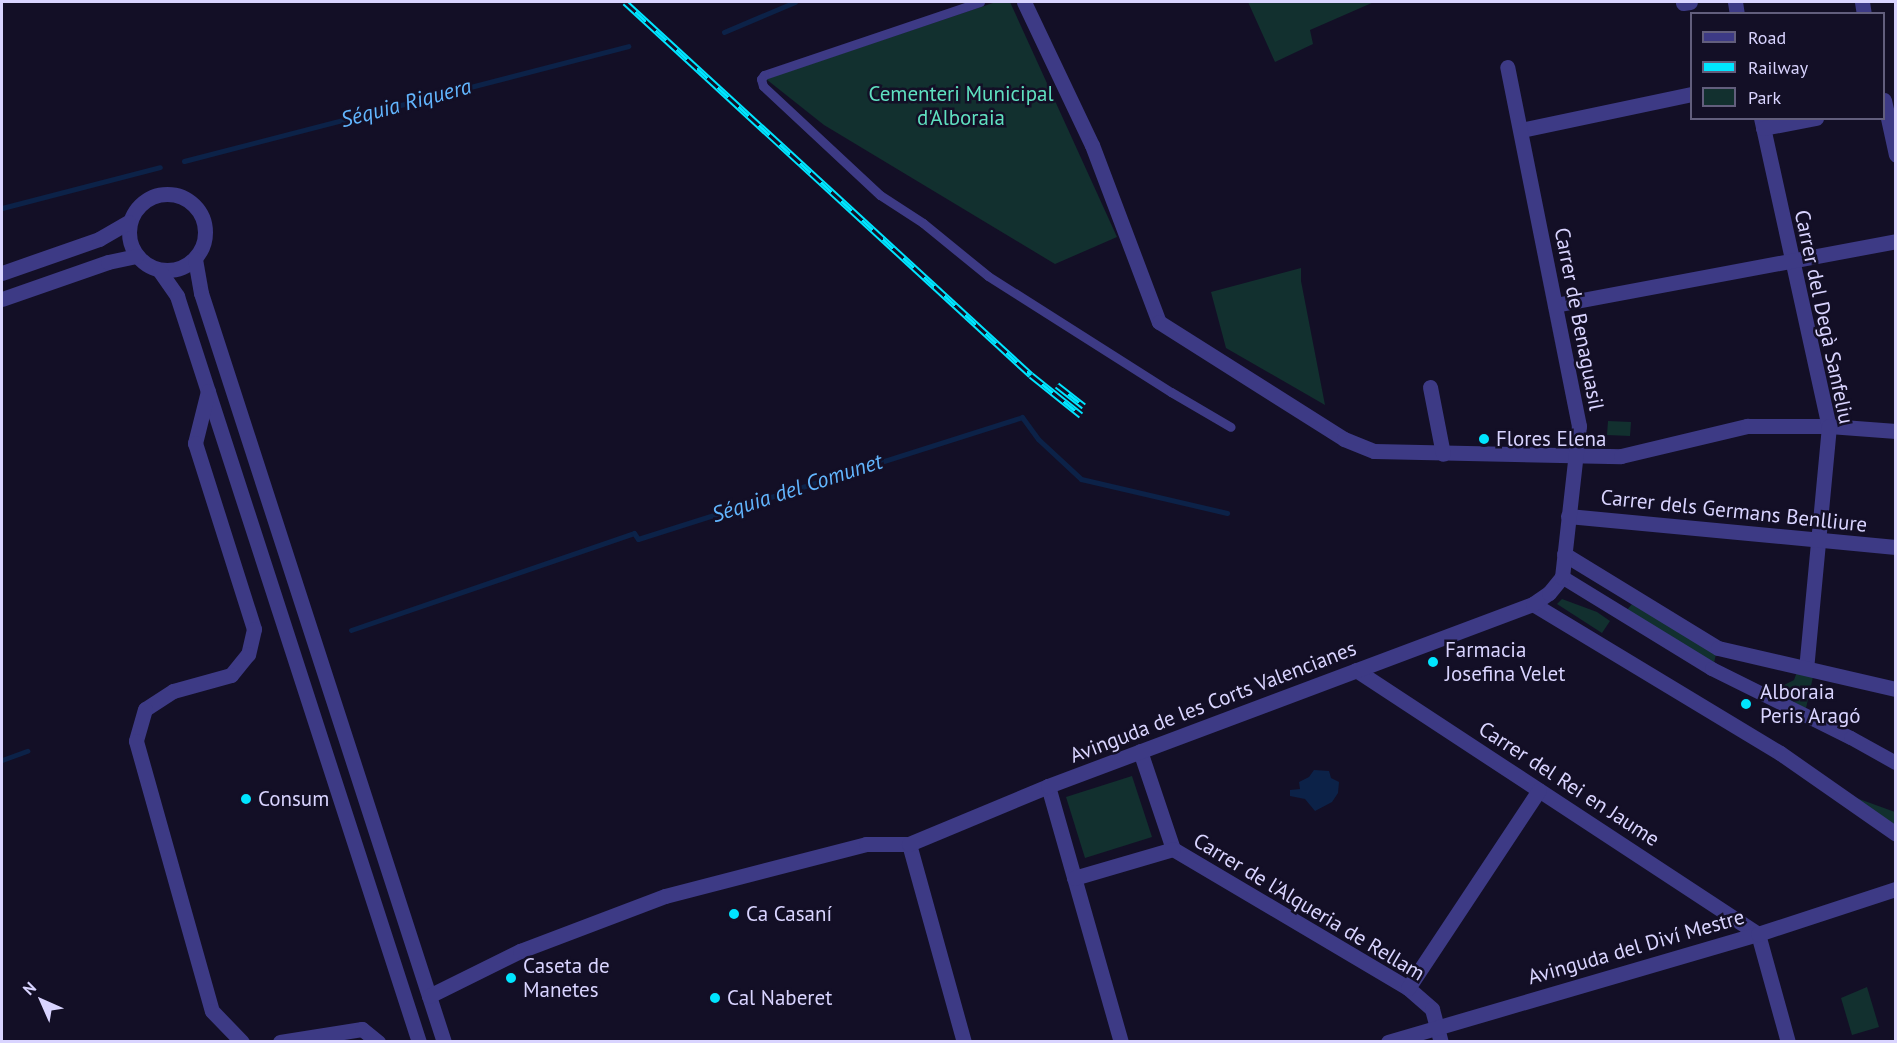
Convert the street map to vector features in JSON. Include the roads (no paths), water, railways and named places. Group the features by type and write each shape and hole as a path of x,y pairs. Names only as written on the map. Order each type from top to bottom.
{"street":[{"path":"1024,2 1092,145 1158,322 1344,439 1374,451 1575,457 1621,456 1747,426 1829,426 1896,431"},
{"name":"Carrer de Benaguasil","path":"1507,67 1579,426 1562,577"},
{"path":"1521,130 1690,94"},
{"path":"1887,104 1896,155"},
{"path":"1762,123 1794,120"},
{"name":"Carrer del Degà Sanfeliu","path":"1762,123 1829,426 1806,668"},
{"path":"159,270 178,269 195,259 205,238 202,216 188,199 176,194 155,195 139,205 129,222 128,240 136,256 159,270 177,296 419,1041"},
{"path":"2,273 99,239 129,222"},
{"path":"1555,305 1896,241"},
{"path":"2,299 108,262 136,256"},
{"path":"195,259 201,293 444,1041"},
{"path":"1430,387 1443,454"},
{"path":"208,391 195,443 254,629 248,654 231,675 173,691 145,709 136,741 212,1011 242,1041"},
{"name":"Carrer dels Germans Benlliure","path":"1568,516 1896,547"},
{"path":"1564,555 1718,648 1896,689"},
{"path":"1896,763 1712,669 1562,577 1549,593 1533,604 1780,753 1896,834"},
{"name":"Avinguda de les Corts Valencianes","path":"909,844 1048,786 1533,604"},
{"name":"Carrer del Rei en Jaume","path":"1356,670 1758,934"},
{"name":"Carrer de l'Alqueria de Rellam","path":"1140,751 1173,849 1408,988 1432,1009 1439,1034"},
{"path":"1048,786 1121,1041"},
{"path":"1408,988 1539,790"},
{"path":"429,996 520,951 665,896 866,844 909,844 964,1041"},
{"path":"1074,878 1173,849"},
{"name":"Avinguda del Diví Mestre","path":"1388,1041 1439,1034 1896,889"},
{"path":"1758,934 1788,1041"},
{"path":"280,1041 362,1029 378,1041"}],"lane":[{"path":"980,2 764,75 761,79 763,86 880,195 923,223 988,276 1161,387 1231,427"}],"water":[{"path":"1314,770 1329,771 1331,778 1339,782 1338,793 1332,802 1315,811 1305,799 1290,796 1290,790 1300,789 1299,782 1309,777"}],"waterway":[{"name":"Séquia Riquera","path":"724,32 795,2"},
{"name":"Séquia Riquera","path":"184,161 628,46"},
{"name":"Séquia Riquera","path":"2,208 160,167"},
{"name":"Séquia del Comunet","path":"351,630 634,533 638,539 1022,417 1038,439 1081,479 1227,513"},
{"name":"Séquia del Comunet","path":"2,760 27,751"}],"railway":[{"path":"625,2 1031,375 1081,415"},
{"path":"1057,385 1084,406"}],"place":[{"name":"Flores Elena","path":"1484,439"},
{"name":"Farmacia Josefina Velet","path":"1433,662"},
{"name":"Alboraia Peris Aragó","path":"1746,704"},
{"name":"Consum","path":"246,799"},
{"name":"Ca Casaní","path":"734,914"},
{"name":"Caseta de Manetes","path":"511,978"},
{"name":"Cal Naberet","path":"715,998"}],"park label":[{"name":"Cementeri Municipal d'Alboraia","path":"961,106"}]}
